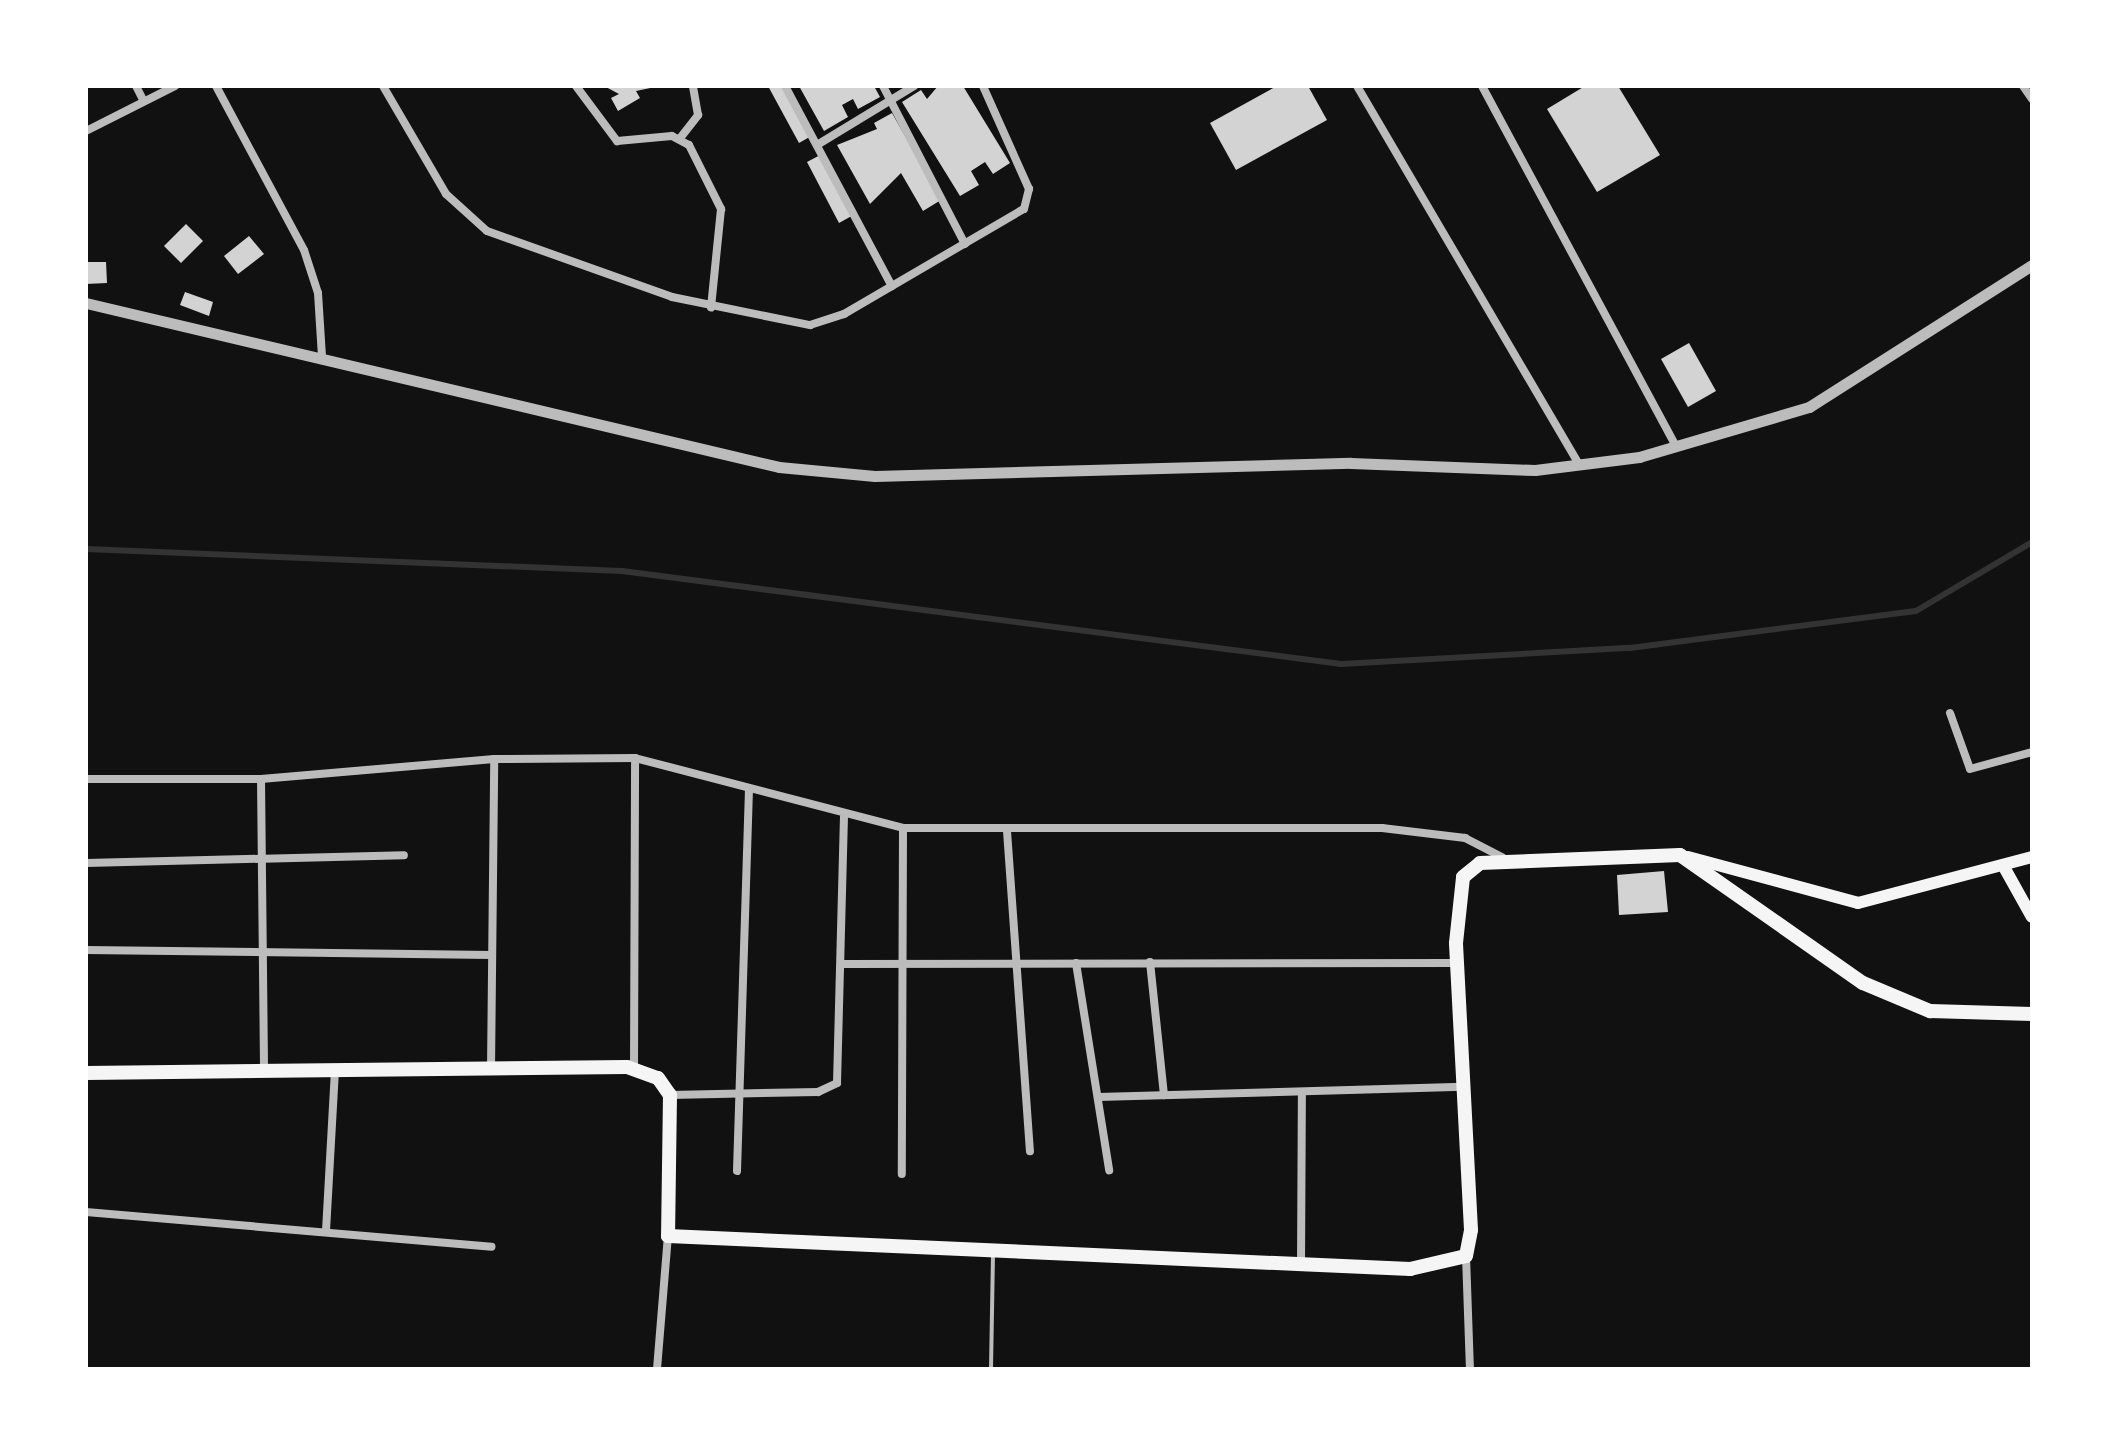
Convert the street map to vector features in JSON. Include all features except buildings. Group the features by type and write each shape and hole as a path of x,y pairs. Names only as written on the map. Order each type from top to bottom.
{"main road":[{"path":"1680,855 1863,983 1930,1011 2032,1014"},
{"path":"86,1073 634,1068 658,1078 670,1095 668,1236 993,1256 1410,1269 1466,1256 1457,963 1463,877 1502,857 1680,855 1858,903 2004,867 2032,857"},
{"path":"2004,867 2032,917"}],"street":[{"path":"136,86 143,100"},
{"path":"86,131 175,86"},
{"path":"216,86 304,250 318,293 322,356"},
{"path":"383,86 446,194 487,231 711,307 810,325 892,286 1024,209 1029,197 983,86"},
{"path":"576,86 617,141 681,137 698,115 693,86"},
{"path":"785,86 892,286"},
{"path":"883,86 965,244"},
{"path":"817,145 914,86"},
{"path":"1357,86 1579,464"},
{"path":"1482,86 1676,446"},
{"path":"2023,86 2032,99"},
{"path":"681,137 721,209 711,307"},
{"path":"86,303 322,356 779,467 875,476 1579,464 1676,446 1809,407 2032,265"},
{"path":"1950,713 1970,769 2032,752"},
{"path":"634,1068 635,758"},
{"path":"86,779 261,779 494,759 635,758 844,817 903,828 1007,831 1382,828 1465,838 1502,857"},
{"path":"491,1069 494,759"},
{"path":"261,779 264,1069"},
{"path":"737,1171 742,1094 749,790"},
{"path":"670,1095 818,1092 837,1083 844,817"},
{"path":"902,1174 903,828"},
{"path":"1007,831 1030,1151"},
{"path":"86,863 404,855"},
{"path":"86,950 492,955"},
{"path":"1150,962 1164,1095"},
{"path":"1076,963 1109,1170"},
{"path":"842,964 1457,963"},
{"path":"326,1231 335,1069"},
{"path":"1098,1097 1302,1096 1463,1087"},
{"path":"1301,1265 1302,1096"},
{"path":"86,1212 491,1247"},
{"path":"657,1369 668,1236"},
{"path":"1466,1256 1470,1369"}],"lane":[{"path":"991,1369 993,1256"}],"waterway":[{"path":"86,549 622,571 1341,664 1630,648 1916,611 2032,542"}]}
